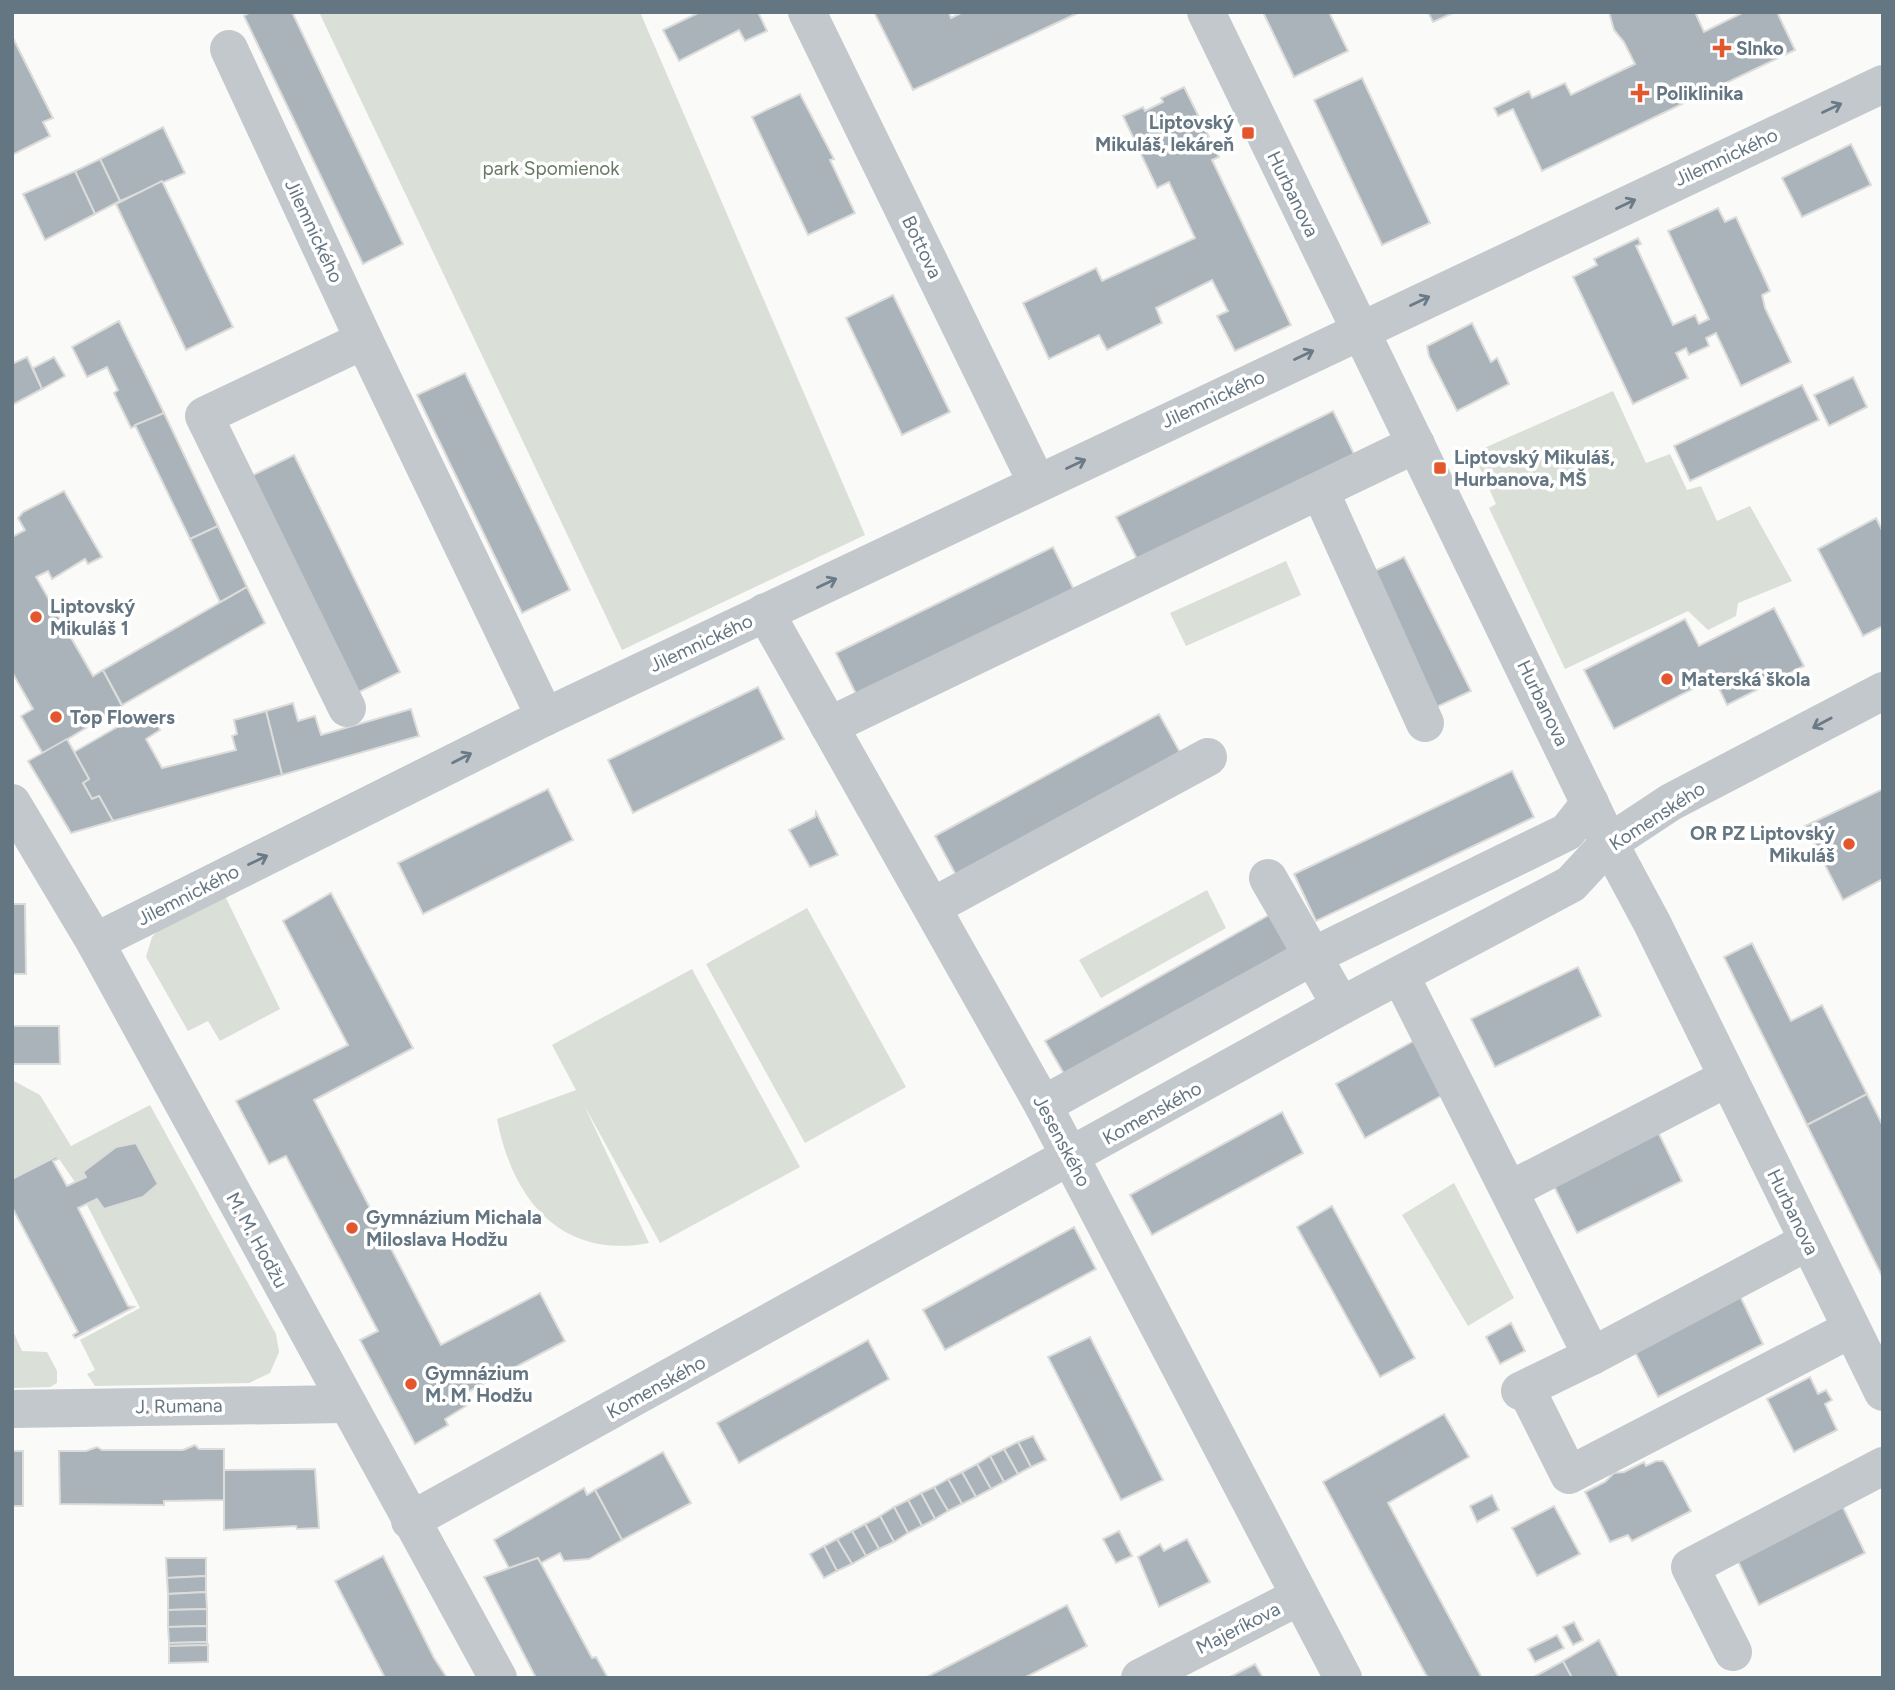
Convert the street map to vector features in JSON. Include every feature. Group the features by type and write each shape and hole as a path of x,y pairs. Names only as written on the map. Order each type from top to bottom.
{"street":[{"name":"Bottova","path":"807,12 1037,483"},
{"name":"Hurbanova","path":"1206,12 1609,843 1883,1392"},
{"name":"Jilemnického","path":"229,49 364,340 545,717"},
{"name":"Jilemnického","path":"95,942 545,717 1358,330 1883,84"},
{"path":"347,708 204,416 364,340"},
{"path":"829,726 1416,444"},
{"path":"1320,491 1425,723"},
{"name":"Jesenského","path":"765,612 1043,1105 1298,1597 1343,1678"},
{"name":"Komenského","path":"410,1521 1071,1158 1341,1006 1571,884 1609,843 1671,802 1883,691"},
{"path":"932,907 1208,757"},
{"name":"M. M. Hodžu","path":"12,803 95,942 498,1678"},
{"path":"1043,1105 1313,956 1567,832 1590,803"},
{"path":"1268,878 1341,1006"},
{"path":"1400,975 1592,1356"},
{"path":"1510,1190 1727,1078"},
{"path":"1807,1242 1592,1356 1526,1396 1569,1475 1851,1329"},
{"name":"J. Rumana","path":"12,1409 346,1404"},
{"path":"1733,1652 1690,1567 1883,1466"},
{"name":"Majeríkova","path":"1140,1678 1298,1597"}],"green space":[{"name":"park Spomienok","path":"319,12 640,12 865,535 622,650"},
{"path":"1613,391 1646,463 1670,454 1687,490 1701,486 1717,521 1750,506 1792,581 1738,603 1736,616 1708,630 1688,611 1565,669 1489,508 1496,504 1473,453"},
{"path":"1286,561 1301,595 1186,646 1170,613"},
{"path":"1207,890 1226,928 1101,998 1079,960"},
{"path":"225,896 280,1009 220,1041 208,1021 188,1031 146,957 152,937 162,926"},
{"path":"807,908 906,1087 805,1143 706,964"},
{"path":"692,969 800,1167 660,1243 584,1105 649,1243 618,1246 590,1242 566,1232 545,1217 528,1197 504,1148 497,1119 576,1090 552,1045"},
{"path":"12,1080 40,1095 71,1146 150,1105 276,1334 279,1352 270,1373 249,1383 95,1386 87,1374 95,1370 80,1340 140,1308 87,1205 97,1199 104,1209 143,1197 158,1183 136,1143 116,1147 84,1172 86,1177 75,1182 57,1156 12,1179"},
{"path":"1454,1183 1514,1298 1468,1326 1402,1215"},
{"path":"12,1329 22,1351 47,1352 57,1371 57,1383 50,1387 12,1388"}],"building":[{"path":"251,12 292,12 403,244 363,264 244,16"},
{"path":"700,12 758,12 767,31 745,41 739,30 679,61 663,30"},
{"path":"874,12 949,12 951,18 963,12 1080,12 913,90"},
{"path":"1263,12 1329,12 1348,51 1294,77"},
{"path":"1428,12 1455,12 1433,22"},
{"name":"Poliklinika","path":"1609,12 1695,12 1704,32 1744,12 1777,12 1795,50 1542,171 1513,109 1498,116 1494,108 1529,91 1532,98 1565,83 1571,95 1635,64 1624,42 1614,30"},
{"path":"12,36 53,118 43,122 50,136 12,155"},
{"path":"1362,78 1430,223 1382,245 1314,100"},
{"path":"1184,87 1219,157 1212,160 1291,325 1235,351 1217,316 1228,311 1212,280 1156,308 1162,323 1107,350 1099,335 1049,359 1023,303 1096,268 1102,281 1195,238 1169,182 1157,188 1123,116 1143,107 1145,111 1163,102 1161,98"},
{"path":"800,94 834,159 830,160 855,213 808,235 752,117"},
{"path":"163,127 185,173 120,201 100,159"},
{"path":"1851,144 1871,185 1802,217 1782,178"},
{"path":"100,159 120,201 95,214 75,171"},
{"path":"75,171 95,214 45,240 23,194"},
{"path":"162,181 233,327 186,350 116,204"},
{"path":"1718,208 1725,222 1736,217 1770,291 1762,295 1765,308 1791,362 1741,386 1716,333 1706,338 1709,346 1689,355 1686,348 1676,353 1688,378 1633,404 1573,277 1597,265 1594,259 1638,238 1641,244 1636,246 1673,325 1695,315 1699,324 1709,319 1668,231"},
{"path":"893,295 950,412 902,435 846,318"},
{"path":"119,321 164,413 131,428 114,393 118,390 107,367 87,377 72,347"},
{"path":"1472,323 1491,362 1497,358 1509,384 1457,411 1429,356 1427,346"},
{"path":"27,357 42,389 12,405 12,364"},
{"path":"54,357 65,376 42,389 33,368"},
{"path":"465,373 570,590 522,613 417,395"},
{"path":"1853,377 1867,407 1829,426 1814,395"},
{"path":"1802,385 1819,420 1690,481 1674,446"},
{"path":"1333,411 1356,458 1139,563 1116,517"},
{"path":"164,413 218,526 190,539 135,425"},
{"path":"294,455 400,672 353,695 247,478"},
{"name":"Liptovský Mikuláš 1","path":"64,491 102,557 88,564 85,559 52,579 48,571 36,577 93,676 103,670 122,706 43,754 21,716 33,709 12,672 12,534 14,536 25,530 18,518 23,512"},
{"path":"1876,518 1883,532 1883,626 1863,636 1818,549"},
{"path":"218,526 247,587 220,602 190,539"},
{"path":"1053,547 1076,594 859,700 836,653"},
{"path":"1404,557 1471,691 1430,710 1364,576"},
{"path":"247,587 265,623 122,705 103,670"},
{"path":"1774,608 1804,666 1727,705 1714,678 1614,729 1584,670 1685,619 1699,646"},
{"path":"758,687 784,739 633,813 608,760"},
{"path":"293,703 298,721 315,716 321,735 411,709 419,736 282,775 266,711"},
{"path":"145,711 154,727 158,725 160,730 146,739 162,768 236,750 232,736 237,734 234,720 266,711 282,775 113,821 99,796 92,799 83,783 89,779 74,752"},
{"path":"1159,714 1181,754 956,875 935,836"},
{"path":"67,739 89,779 83,783 92,799 99,796 113,821 71,833 28,761"},
{"path":"1512,771 1534,817 1316,921 1294,874"},
{"path":"548,789 573,840 423,914 398,863"},
{"name":"OR PZ Liptovský Mikuláš","path":"1883,789 1883,879 1843,900 1805,826"},
{"path":"816,812 838,855 810,867 789,830 815,817"},
{"name":"Gymnázium Michala Miloslava Hodžu","path":"331,893 413,1048 314,1100 441,1345 540,1293 565,1341 466,1393 471,1403 445,1419 448,1425 415,1444 360,1340 378,1331 286,1156 269,1164 236,1101 348,1045 283,921"},
{"path":"12,904 25,904 26,974 12,974"},
{"path":"1271,914 1293,954 1067,1079 1045,1041"},
{"path":"1752,943 1791,1021 1822,1005 1867,1094 1807,1125 1724,957"},
{"path":"1578,967 1601,1016 1495,1067 1471,1019"},
{"path":"12,1026 59,1026 60,1064 12,1064"},
{"path":"1419,1038 1448,1092 1365,1138 1336,1084"},
{"path":"1867,1094 1883,1126 1883,1278 1807,1125"},
{"path":"1282,1112 1303,1153 1152,1235 1130,1195"},
{"path":"1657,1130 1682,1181 1577,1233 1552,1182"},
{"path":"136,1143 158,1184 143,1197 104,1209 97,1199 78,1208 128,1306 134,1307 75,1338 73,1335 78,1332 12,1207 12,1179 57,1156 58,1159 53,1161 67,1186 86,1177 83,1172 116,1147"},
{"path":"1332,1206 1415,1358 1380,1377 1297,1227"},
{"path":"1074,1227 1096,1269 945,1350 923,1310"},
{"path":"1739,1294 1763,1344 1658,1397 1633,1348"},
{"path":"1511,1323 1525,1351 1500,1364 1486,1337"},
{"path":"1090,1337 1163,1480 1121,1500 1048,1357"},
{"path":"868,1340 889,1379 739,1463 717,1423"},
{"path":"1810,1377 1818,1394 1826,1390 1832,1400 1825,1404 1837,1430 1794,1452 1767,1399"},
{"path":"1444,1414 1469,1457 1388,1503 1482,1678 1430,1678 1426,1675 1323,1482"},
{"path":"1033,1436 1046,1460 1031,1467 1018,1442"},
{"path":"1018,1442 1031,1467 1018,1474 1004,1449"},
{"path":"195,1445 199,1449 224,1449 224,1500 164,1501 164,1505 60,1504 59,1451 86,1451 97,1447 102,1450 183,1450"},
{"path":"1004,1449 1018,1474 1004,1482 990,1456"},
{"path":"12,1451 23,1451 23,1506 12,1506"},
{"path":"663,1452 691,1503 622,1540 595,1490"},
{"path":"990,1456 1004,1482 991,1489 977,1464"},
{"path":"1663,1461 1667,1466 1691,1511 1632,1541 1628,1535 1610,1542 1585,1492 1605,1482 1614,1473 1624,1472 1644,1462 1646,1466"},
{"path":"977,1464 991,1489 976,1497 962,1472"},
{"path":"315,1469 319,1528 297,1529 296,1526 224,1530 224,1470"},
{"path":"962,1472 976,1497 962,1504 948,1479"},
{"path":"948,1479 962,1504 948,1511 934,1487"},
{"path":"934,1487 948,1511 935,1519 921,1493"},
{"path":"584,1488 587,1495 595,1490 622,1540 589,1559 564,1561 560,1553 541,1563 538,1558 509,1568 494,1540"},
{"path":"921,1493 935,1519 922,1526 908,1500"},
{"path":"1492,1495 1499,1510 1477,1522 1470,1506"},
{"path":"908,1500 922,1526 908,1533 894,1507"},
{"path":"1840,1501 1865,1553 1759,1605 1735,1555"},
{"path":"1554,1506 1580,1554 1537,1576 1512,1528"},
{"path":"894,1507 908,1533 894,1542 880,1516"},
{"path":"880,1516 894,1542 879,1549 865,1524"},
{"path":"865,1524 879,1549 866,1556 852,1531"},
{"path":"852,1531 866,1556 852,1564 837,1539"},
{"path":"1119,1531 1132,1556 1116,1563 1103,1539"},
{"path":"837,1539 852,1564 837,1571 824,1546"},
{"path":"1187,1539 1210,1582 1159,1607 1138,1557 1160,1544 1164,1551"},
{"path":"824,1546 837,1571 824,1578 810,1554"},
{"path":"383,1556 434,1658 447,1678 385,1678 335,1581"},
{"path":"166,1558 206,1558 206,1576 167,1578"},
{"path":"538,1558 592,1658 596,1657 608,1678 536,1678 484,1577"},
{"path":"206,1576 206,1592 168,1594 167,1578"},
{"path":"206,1592 207,1609 168,1610 168,1594"},
{"path":"1067,1605 1087,1646 1024,1678 925,1678"},
{"path":"207,1609 207,1626 168,1627 168,1610"},
{"path":"1574,1622 1583,1640 1573,1645 1563,1627"},
{"path":"207,1626 207,1642 169,1643 168,1627"},
{"path":"1557,1635 1564,1648 1535,1662 1528,1649"},
{"path":"1599,1640 1619,1678 1572,1678 1563,1661"},
{"path":"207,1642 208,1645 169,1646 169,1643"},
{"path":"208,1645 208,1662 169,1663 169,1646"},
{"path":"1563,1661 1572,1678 1532,1678"},
{"path":"1255,1664 1263,1678 1228,1678"}],"place":[{"name":"Slnko","path":"1722,48"},
{"name":"Poliklinika","path":"1640,93"},
{"name":"Liptovský Mikuláš, lekáreň","path":"1248,133"},
{"name":"Liptovský Mikuláš, Hurbanova, MŠ","path":"1440,468"},
{"name":"Liptovský Mikuláš 1","path":"36,617"},
{"name":"Materská škola","path":"1667,679"},
{"name":"Top Flowers","path":"56,717"},
{"name":"OR PZ Liptovský Mikuláš","path":"1849,844"},
{"name":"Gymnázium Michala Miloslava Hodžu","path":"352,1228"},
{"name":"Gymnázium M. M. Hodžu","path":"411,1384"}]}
